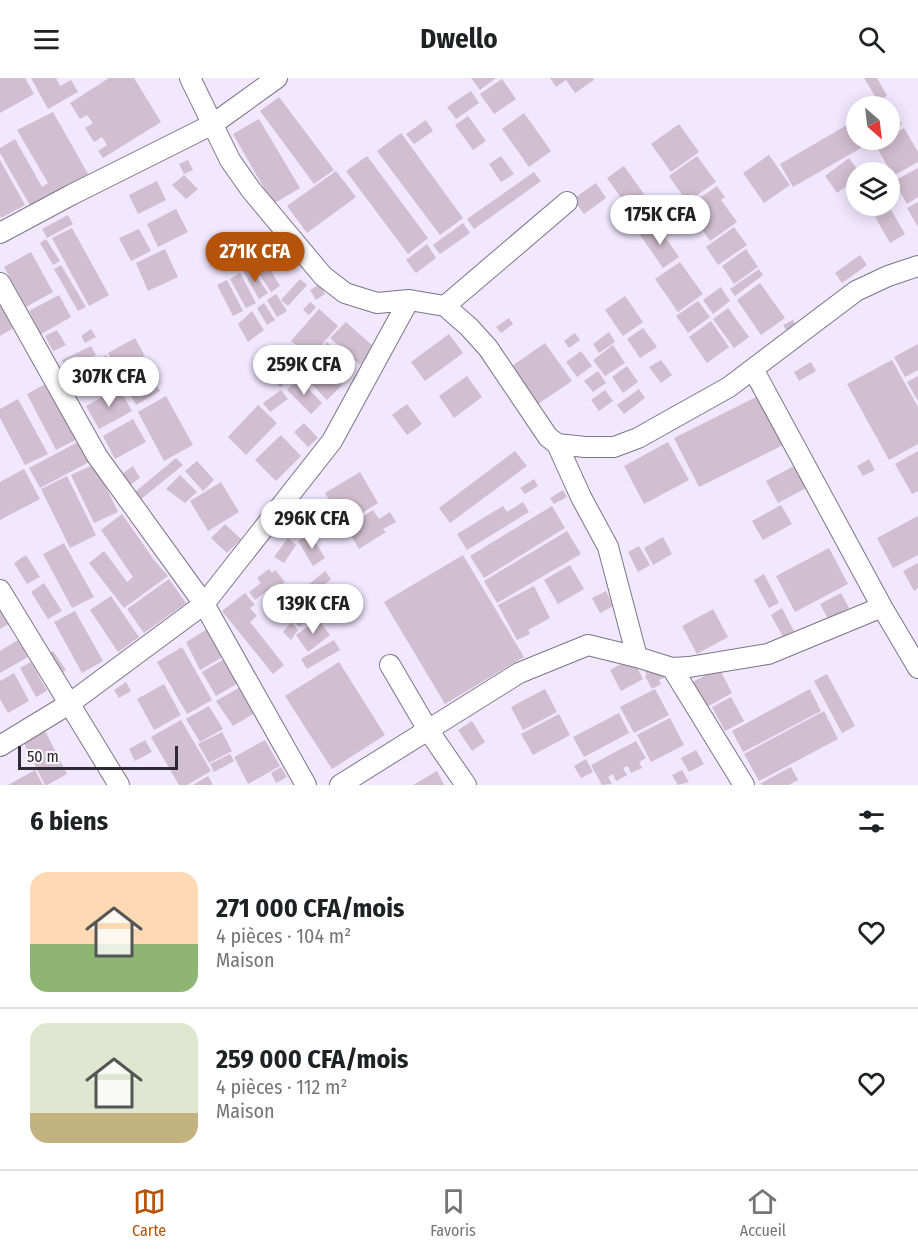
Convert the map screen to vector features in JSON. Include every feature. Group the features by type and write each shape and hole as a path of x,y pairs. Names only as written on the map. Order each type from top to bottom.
{"street":[{"path":"190,78 230,160 251,190 323,276 345,293 378,303 410,300 445,306 489,348 548,436 556,444 608,547 637,657"},
{"path":"0,233 213,124 277,78"},
{"path":"445,306 567,202"},
{"path":"556,444 614,447 638,438 720,393 856,291 888,276 918,266"},
{"path":"0,283 98,456 204,604 306,785"},
{"path":"0,746 69,704 204,604 332,441 410,300"},
{"path":"753,369 882,608 918,668"},
{"path":"0,590 119,785"},
{"path":"340,785 519,673 588,645 672,668 768,654 882,608"},
{"path":"390,665 428,730 466,785"},
{"path":"672,668 744,785"}],"building":[{"path":"0,78 25,78 34,94 0,113"},
{"path":"31,78 56,78 60,86 71,80 78,92 48,109"},
{"path":"109,78 134,78 161,122 103,158 98,151 107,145 102,137 94,142 85,128 93,123 87,115 80,119 70,103"},
{"path":"471,78 496,78 480,90"},
{"path":"550,78 593,78 594,80 575,93 566,80 556,87"},
{"path":"864,78 877,78 887,96 875,96"},
{"path":"502,79 516,99 494,114 480,94"},
{"path":"471,91 479,103 456,119 447,107"},
{"path":"279,97 334,170 314,184 260,111"},
{"path":"53,112 88,174 31,207 0,153 0,148 15,139 42,187 48,183 17,130"},
{"path":"524,113 551,151 529,167 502,129"},
{"path":"468,116 486,141 473,150 455,125"},
{"path":"259,119 300,188 273,204 233,134"},
{"path":"426,120 433,131 414,144 406,134"},
{"path":"679,124 699,152 671,172 651,144"},
{"path":"846,126 846,150 858,150 793,187 780,164"},
{"path":"904,128 918,152 918,162 900,172 900,162 885,162 878,150 900,150 900,130"},
{"path":"401,133 463,218 440,235 377,151"},
{"path":"769,155 790,185 764,203 743,173"},
{"path":"367,156 428,238 408,254 346,171"},
{"path":"501,156 514,174 501,182 489,164"},
{"path":"697,156 716,182 687,202 669,176"},
{"path":"849,158 852,162 846,162 846,186 837,193 825,176"},
{"path":"0,160 25,205 1,218 0,215"},
{"path":"188,160 193,170 184,174 179,164"},
{"path":"624,166 644,194 627,206 607,178"},
{"path":"918,168 918,197 907,204 900,192 900,178"},
{"path":"336,171 356,197 307,233 287,206"},
{"path":"534,172 541,181 474,229 467,219"},
{"path":"184,175 198,189 186,199 172,185"},
{"path":"157,181 166,200 138,214 129,195"},
{"path":"596,183 606,198 584,214 573,199"},
{"path":"717,186 725,197 721,200 737,222 710,241 687,207"},
{"path":"646,198 659,218 639,232 625,213"},
{"path":"918,202 918,227 907,208"},
{"path":"176,209 188,232 158,247 147,224"},
{"path":"68,215 73,224 47,238 42,229"},
{"path":"895,216 905,234 890,243 875,217"},
{"path":"463,223 470,233 440,254 433,245"},
{"path":"656,224 679,257 663,268 640,235"},
{"path":"734,227 747,245 718,265 706,247"},
{"path":"72,228 109,295 89,306 52,238"},
{"path":"139,229 151,251 131,261 119,238"},
{"path":"46,239 60,261 53,265 40,243"},
{"path":"427,244 436,258 416,273 406,260"},
{"path":"165,249 178,277 148,291 136,263"},
{"path":"746,249 758,267 734,284 722,266"},
{"path":"31,252 53,292 26,307 4,267"},
{"path":"860,255 867,265 842,283 835,273"},
{"path":"263,258 280,286 271,292 253,265"},
{"path":"680,262 703,294 678,312 655,279"},
{"path":"61,265 86,307 78,311 54,269"},
{"path":"250,267 268,293 259,299 243,271"},
{"path":"759,269 763,275 735,296 730,289"},
{"path":"240,273 256,303 246,308 230,279"},
{"path":"300,279 307,285 288,306 281,300"},
{"path":"227,280 243,311 233,316 217,285"},
{"path":"760,283 785,318 761,335 737,300"},
{"path":"320,284 325,294 316,300 310,290"},
{"path":"721,287 730,301 713,314 703,300"},
{"path":"276,294 287,311 277,317 267,300"},
{"path":"59,295 71,317 41,334 29,311"},
{"path":"625,296 643,322 623,336 605,310"},
{"path":"0,297 17,326 0,336"},
{"path":"698,301 710,317 688,333 676,316"},
{"path":"310,302 316,307 309,315 303,310"},
{"path":"264,303 275,320 267,325 257,308"},
{"path":"728,308 749,337 734,348 713,319"},
{"path":"319,309 338,326 311,357 291,341"},
{"path":"252,311 264,330 248,342 238,324"},
{"path":"509,318 513,324 501,333 496,327"},
{"path":"793,320 797,327 788,333 783,325"},
{"path":"711,321 729,347 707,363 689,337"},
{"path":"346,322 375,348 360,365 330,338"},
{"path":"643,328 657,347 640,358 627,339"},
{"path":"91,329 96,337 85,343 81,336"},
{"path":"57,330 66,345 53,351 45,336"},
{"path":"609,332 615,342 599,353 593,344"},
{"path":"575,333 580,340 569,348 564,341"},
{"path":"449,334 463,353 425,381 411,362"},
{"path":"135,338 145,356 118,370 108,353"},
{"path":"327,342 354,366 342,379 315,355"},
{"path":"545,343 572,381 538,404 512,366"},
{"path":"918,344 918,370 905,377 894,357"},
{"path":"613,345 625,363 605,376 593,360"},
{"path":"91,346 96,355 66,370 62,360"},
{"path":"294,346 307,360 280,388 269,368"},
{"path":"581,351 592,366 577,377 566,362"},
{"path":"106,355 114,370 99,379 91,364"},
{"path":"316,358 342,385 327,400 301,373"},
{"path":"661,360 672,375 661,383 649,367"},
{"path":"892,360 918,407 918,444 889,460 847,384"},
{"path":"811,362 816,371 799,381 794,372"},
{"path":"87,365 95,380 77,390 69,375"},
{"path":"627,366 638,382 623,393 612,377"},
{"path":"598,371 606,383 593,392 584,381"},
{"path":"149,372 160,391 136,405 125,385"},
{"path":"467,376 482,397 454,418 439,396"},
{"path":"918,376 918,401 907,382"},
{"path":"298,378 322,403 311,414 287,390"},
{"path":"49,382 79,438 56,450 27,394"},
{"path":"119,388 132,411 99,429 86,406"},
{"path":"639,389 645,398 624,414 617,405"},
{"path":"281,390 288,399 270,412 263,403"},
{"path":"605,390 613,401 599,411 591,400"},
{"path":"760,395 785,444 699,487 674,438"},
{"path":"166,396 193,445 164,461 138,412"},
{"path":"18,399 48,454 25,465 0,418 0,409"},
{"path":"407,404 422,424 407,435 392,415"},
{"path":"258,405 277,423 246,455 228,437"},
{"path":"133,419 146,442 115,459 103,436"},
{"path":"304,423 318,438 308,447 294,432"},
{"path":"281,435 301,456 276,481 255,460"},
{"path":"80,441 91,461 40,488 29,468"},
{"path":"668,442 689,480 644,504 624,466"},
{"path":"515,451 527,466 450,523 439,508"},
{"path":"918,451 918,491 912,494 895,464"},
{"path":"176,458 183,465 140,500 135,492"},
{"path":"869,459 875,470 863,476 857,466"},
{"path":"197,461 214,480 203,491 185,471"},
{"path":"95,464 118,512 94,523 71,475"},
{"path":"796,465 808,487 778,503 766,481"},
{"path":"133,466 140,478 127,487 122,474"},
{"path":"24,469 40,499 0,520 0,482"},
{"path":"360,472 378,503 344,524 325,493"},
{"path":"180,475 197,492 185,503 166,489"},
{"path":"67,476 96,535 70,548 41,489"},
{"path":"534,479 538,486 525,494 520,488"},
{"path":"221,482 239,512 208,531 190,501"},
{"path":"563,490 567,497 554,504 550,498"},
{"path":"523,502 529,512 467,550 457,534 503,506 507,512"},
{"path":"781,505 792,524 763,540 752,521"},
{"path":"552,506 565,528 484,578 470,556"},
{"path":"373,510 379,519 390,512 396,522 383,529 386,532 359,549 346,527"},
{"path":"122,514 168,576 124,608 89,563 104,551 127,582 133,577 101,530"},
{"path":"918,516 918,555 893,568 877,538"},
{"path":"225,524 241,539 227,553 211,538"},
{"path":"567,531 581,554 497,603 484,581"},
{"path":"310,533 325,558 313,566 298,541"},
{"path":"663,537 672,554 653,565 644,548"},
{"path":"288,538 296,545 284,563 274,557"},
{"path":"64,543 94,597 72,608 43,554"},
{"path":"639,546 650,565 638,572 628,552"},
{"path":"829,548 848,584 795,612 776,576"},
{"path":"26,555 40,577 27,584 14,563"},
{"path":"463,555 524,657 445,704 384,602"},
{"path":"918,563 918,588 914,591 903,571"},
{"path":"570,565 584,589 558,604 544,580"},
{"path":"269,569 272,573 275,570 285,582 281,585 289,595 278,604 267,591 255,600 249,592 261,583 257,578"},
{"path":"325,571 331,579 313,594 307,586"},
{"path":"764,574 779,603 769,608 754,580"},
{"path":"169,579 186,603 144,633 127,609"},
{"path":"44,583 62,611 48,619 31,592"},
{"path":"534,586 550,618 528,630 530,634 517,640 498,605"},
{"path":"329,587 336,594 329,601 322,594"},
{"path":"606,591 613,606 600,613 592,598"},
{"path":"245,593 255,605 250,608 257,616 250,622 284,665 273,674 222,611"},
{"path":"841,593 849,608 828,619 820,604"},
{"path":"294,595 311,617 299,627 282,604"},
{"path":"111,596 139,637 118,652 90,610"},
{"path":"321,599 328,608 320,616 312,607"},
{"path":"0,605 10,623 0,629"},
{"path":"782,608 794,631 783,637 771,615"},
{"path":"713,609 728,637 697,654 682,626"},
{"path":"75,611 103,661 82,673 54,622"},
{"path":"318,619 330,635 308,652 296,635"},
{"path":"291,622 298,630 291,640 283,632"},
{"path":"209,628 226,655 200,670 186,642"},
{"path":"18,640 28,657 0,673 0,651"},
{"path":"334,640 340,650 307,669 301,659"},
{"path":"182,647 212,700 187,714 157,662"},
{"path":"53,651 66,670 56,677 42,658"},
{"path":"226,658 240,682 216,696 202,672"},
{"path":"632,658 643,679 621,691 610,670"},
{"path":"31,662 47,691 36,697 20,668"},
{"path":"339,662 385,735 332,769 285,696"},
{"path":"719,668 732,693 705,708 691,683"},
{"path":"644,669 660,669 664,678 659,680 661,684 652,689"},
{"path":"14,673 29,701 8,713 0,699 0,681"},
{"path":"827,674 855,726 842,733 814,681"},
{"path":"126,682 131,691 119,698 114,690"},
{"path":"164,684 181,715 154,730 137,699"},
{"path":"244,685 260,710 233,726 216,701"},
{"path":"545,689 557,712 523,730 511,707"},
{"path":"655,689 669,715 634,733 620,707"},
{"path":"810,689 821,711 743,752 732,731"},
{"path":"731,697 744,721 725,731 712,707"},
{"path":"209,706 223,729 200,742 186,719"},
{"path":"824,711 838,739 759,781 744,754"},
{"path":"619,713 629,733 584,757 573,737"},
{"path":"559,714 570,735 533,755 521,734"},
{"path":"38,717 67,774 47,785 16,728"},
{"path":"670,718 684,745 651,762 637,735"},
{"path":"181,720 211,771 187,785 179,785 151,737"},
{"path":"472,721 485,742 472,751 458,730"},
{"path":"222,732 232,751 209,763 198,744"},
{"path":"145,740 152,752 135,761 129,749"},
{"path":"265,740 280,766 248,784 234,757"},
{"path":"636,741 646,758 639,762 642,768 631,773 628,766 623,768 627,775 616,781 613,774 608,777 612,784 602,785 591,765"},
{"path":"696,750 704,764 689,772 681,758"},
{"path":"230,754 234,761 214,772 210,764"},
{"path":"586,759 593,772 581,778 574,766"},
{"path":"281,767 287,777 276,783 271,773"},
{"path":"791,767 798,780 789,785 762,785 761,783"},
{"path":"35,770 43,785 8,785"},
{"path":"682,770 689,782 678,785 672,775"},
{"path":"437,771 444,785 413,785"},
{"path":"208,776 213,785 193,785"}]}
